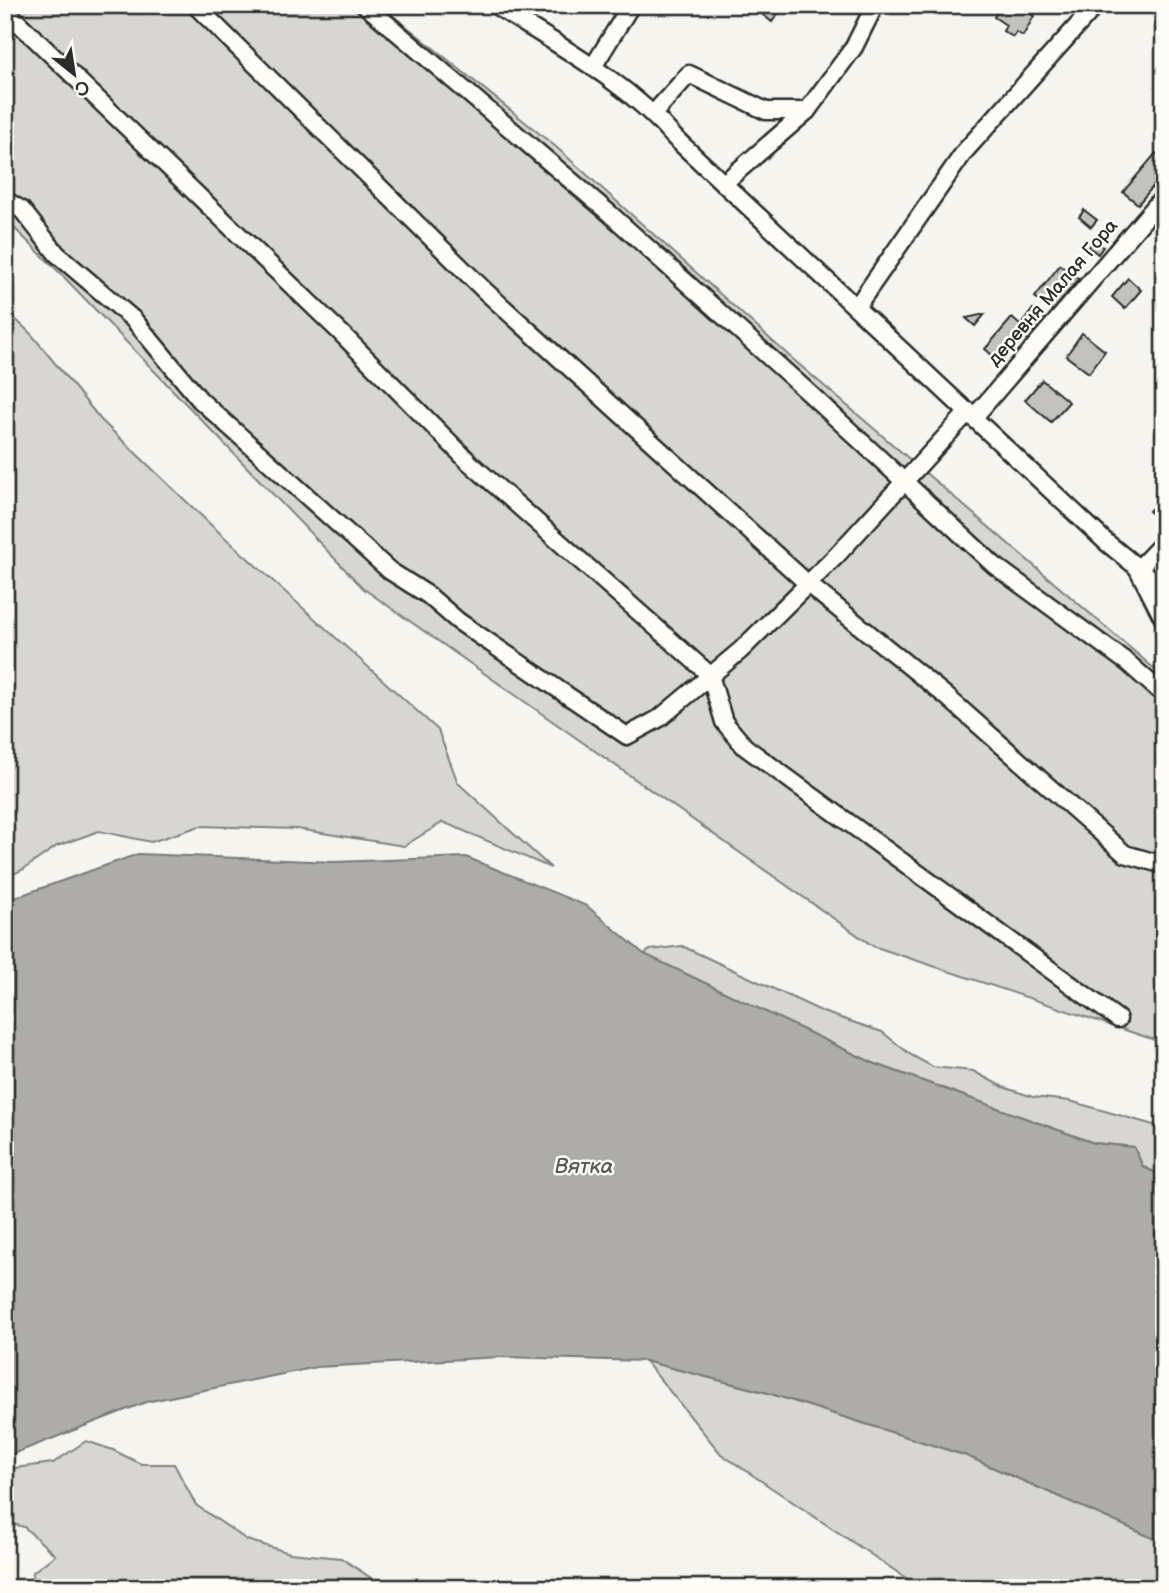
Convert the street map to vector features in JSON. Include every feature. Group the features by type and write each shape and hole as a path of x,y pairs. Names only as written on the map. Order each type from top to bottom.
{"street":[{"path":"195,5 484,290 808,584 946,696 1125,854 1164,865"},
{"path":"365,5 609,214 905,481 994,565 1128,663 1164,695"},
{"path":"495,5 593,67 654,113 674,136 1106,542 1164,589"},
{"path":"593,67 631,5"},
{"path":"724,183 807,111 854,47 875,5"},
{"path":"857,306 965,151 1097,5"},
{"path":"5,10 341,333 470,463 710,675 724,722 745,747 1118,1019"},
{"path":"654,113 689,75 766,111 807,111"},
{"name":"деревня Малая Гора","path":"5,200 22,210 57,254 134,320 200,400 390,571 428,595 458,621 626,736 660,718 741,650 838,555 905,481 972,414 1164,196"},
{"path":"1138,569 1164,542"},
{"path":"1138,569 1164,620"}],"shaded area":[{"path":"5,5 380,5 556,147 788,355 1164,677 1164,1043 873,946 364,589 5,219"},
{"path":"5,309 32,335 101,420 210,524 438,730 458,783 551,868 443,822 404,846 297,829 200,826 151,842 99,831 57,846 24,869 5,878"},
{"path":"682,946 823,1012 882,1032 911,1055 933,1067 973,1071 1003,1087 1033,1097 1070,1101 1164,1128 1164,1161 1157,1173 1143,1167 1134,1147 1094,1143 873,1063 644,954 650,950"},
{"path":"645,1361 768,1393 967,1456 1164,1543 1164,1588 921,1588 721,1454"},
{"path":"86,1441 113,1450 141,1464 174,1464 196,1505 247,1540 290,1553 341,1558 386,1588 329,1588 324,1584 281,1582 270,1588 30,1588 33,1572 55,1555 24,1527 5,1522 7,1469 53,1463"}],"water":[{"name":"Вятка","path":"138,854 335,862 466,857 587,906 644,954 873,1063 1094,1143 1134,1147 1143,1167 1156,1173 1164,1161 1164,1543 967,1456 768,1393 645,1361 501,1357 317,1367 146,1402 5,1457 5,901"},
{"path":"280,1582 324,1584 329,1588 270,1588"}],"building":[{"path":"762,5 784,5 772,22 758,11"},
{"path":"1001,5 1015,5 1034,16 1023,36 1016,32 1013,37 1003,31 1006,25 994,17"},
{"path":"1156,153 1164,159 1164,174 1138,204 1123,192"},
{"path":"1084,210 1097,220 1091,227 1079,217"},
{"path":"1164,237 1164,251 1157,245"},
{"path":"1094,240 1103,247 1098,254 1089,247"},
{"path":"1060,265 1078,279 1053,311 1035,297"},
{"path":"1128,278 1141,290 1125,309 1112,297"},
{"path":"1033,309 1047,320 1036,333 1023,322"},
{"path":"985,314 975,326 966,318"},
{"path":"1012,318 1028,332 1001,363 985,349"},
{"path":"1082,333 1105,351 1089,373 1066,356"},
{"path":"1042,380 1069,402 1051,422 1025,400"},
{"path":"1164,495 1164,521 1162,523 1149,511"}]}
